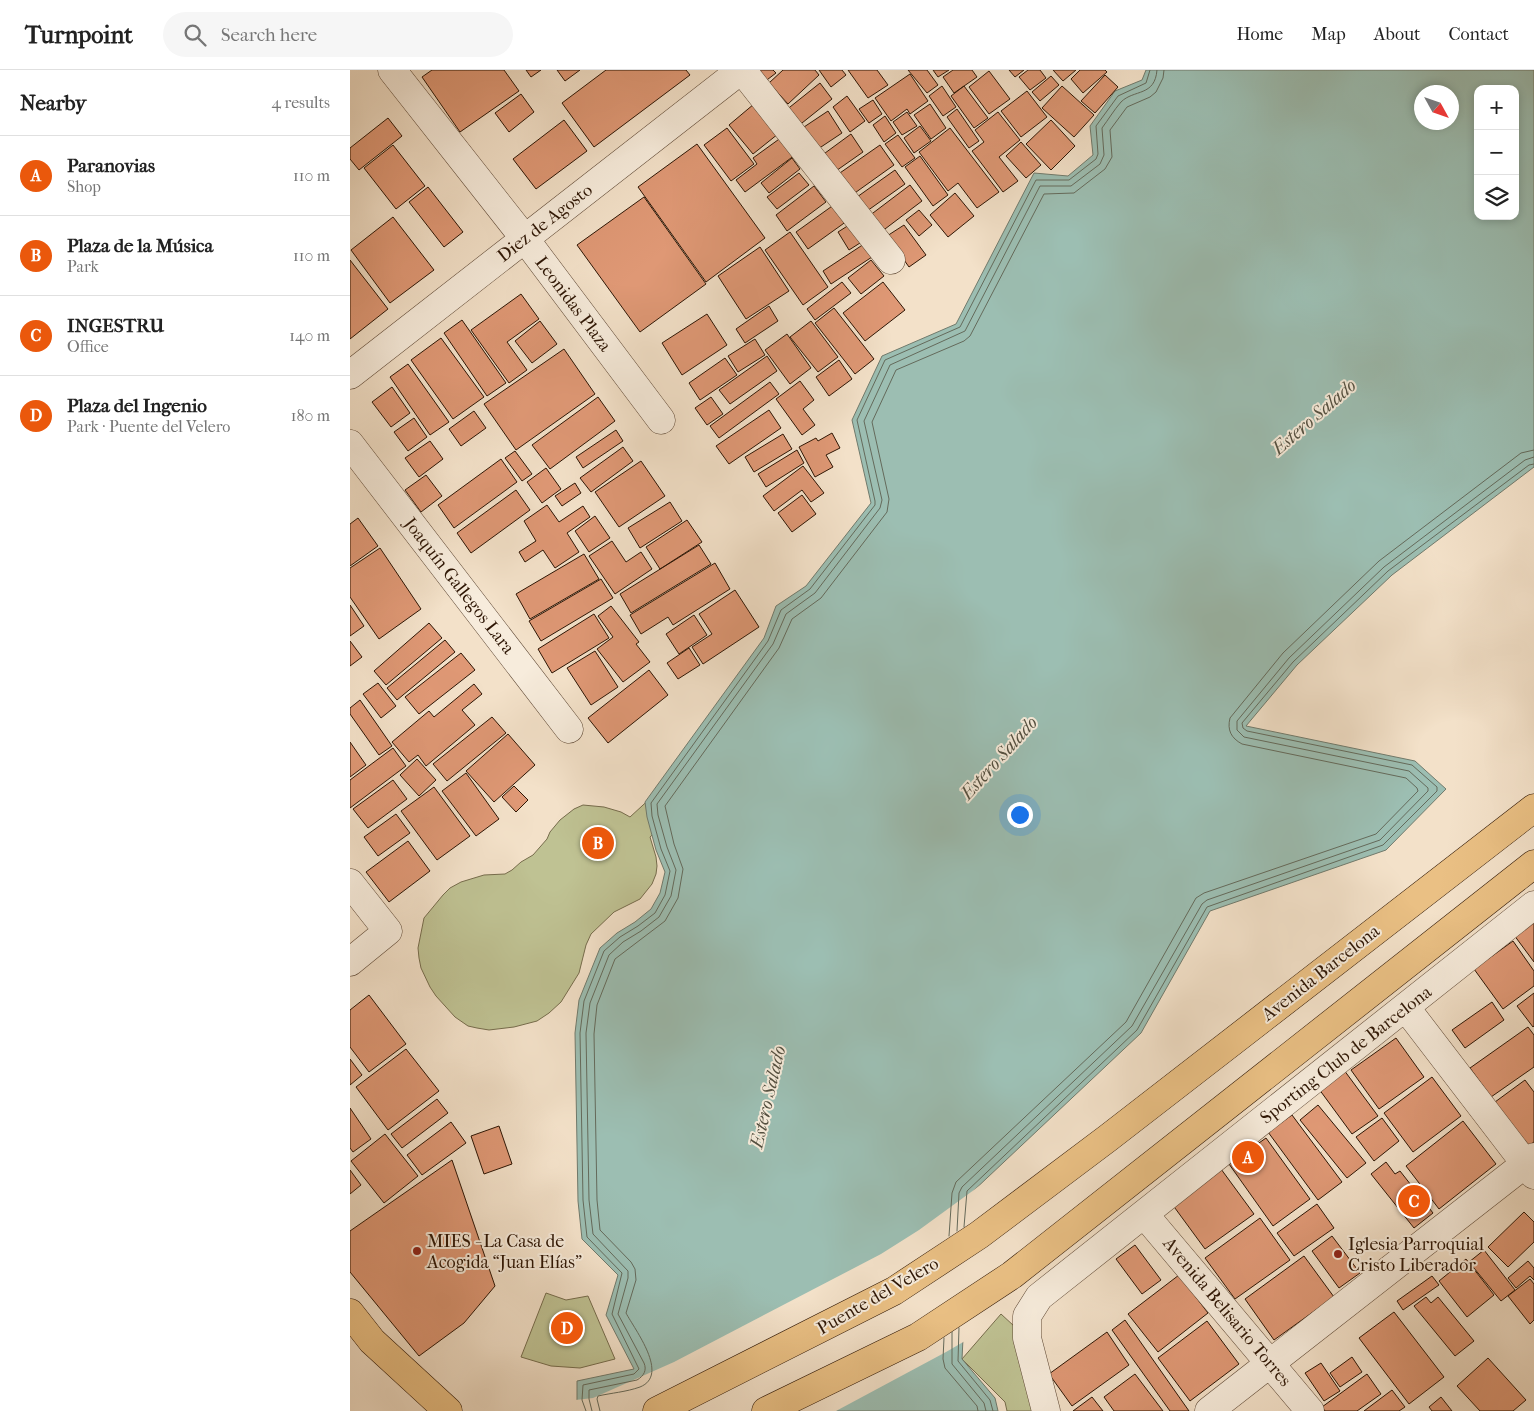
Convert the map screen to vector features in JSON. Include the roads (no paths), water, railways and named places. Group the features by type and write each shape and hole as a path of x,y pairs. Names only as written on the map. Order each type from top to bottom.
{"main road":[{"name":"Avenida Barcelona","path":"1108,1138 1534,808"},
{"path":"766,1411 918,1337 1012,1275 1534,864"},
{"name":"Puente del Velero","path":"657,1411 894,1291 979,1235 1108,1138"},
{"path":"350,1313 372,1341 448,1411"}],"street":[{"name":"Leonidas Plaza","path":"392,70 525,239 661,420"},
{"name":"Diez de Agosto","path":"350,375 742,70"},
{"path":"742,70 890,260"},
{"name":"Joaquín Gallegos Lara","path":"350,444 569,729"},
{"path":"350,883 388,931 350,962"},
{"name":"Sporting Club de Barcelona","path":"1046,1411 1027,1338 1027,1316 1039,1297 1534,905"},
{"path":"1209,1411 1531,1165 1406,1008"},
{"name":"Avenida Belisario Torres","path":"1144,1214 1310,1411"}],"water":[{"name":"Estero Salado","path":"1146,70 1534,70 1534,467 1392,575 1297,665 1246,726 1415,761 1446,789 1386,850 1210,911 1141,1033 970,1194 962,1359 995,1398 998,1411 582,1411 577,1401 577,1381 634,1369 606,1315 618,1275 582,1239 578,1201 575,1033 579,1000 600,948 617,933 651,909 660,893 665,872 656,850 645,802 764,638 776,606 806,586 871,503 852,420 882,356 956,324 1034,173 1068,176 1093,155 1090,126 1115,91 1142,80"}],"place":[{"name":"Plaza de la Música","path":"598,843"},
{"name":"Paranovias","path":"1248,1157"},
{"name":"INGESTRU","path":"1414,1201"},
{"name":"MIES - La Casa de Acogida “Juan Elías”","path":"417,1251"},
{"name":"Iglesia Parroquial Cristo Liberador","path":"1338,1254"},
{"name":"Plaza del Ingenio","path":"567,1328"}]}
